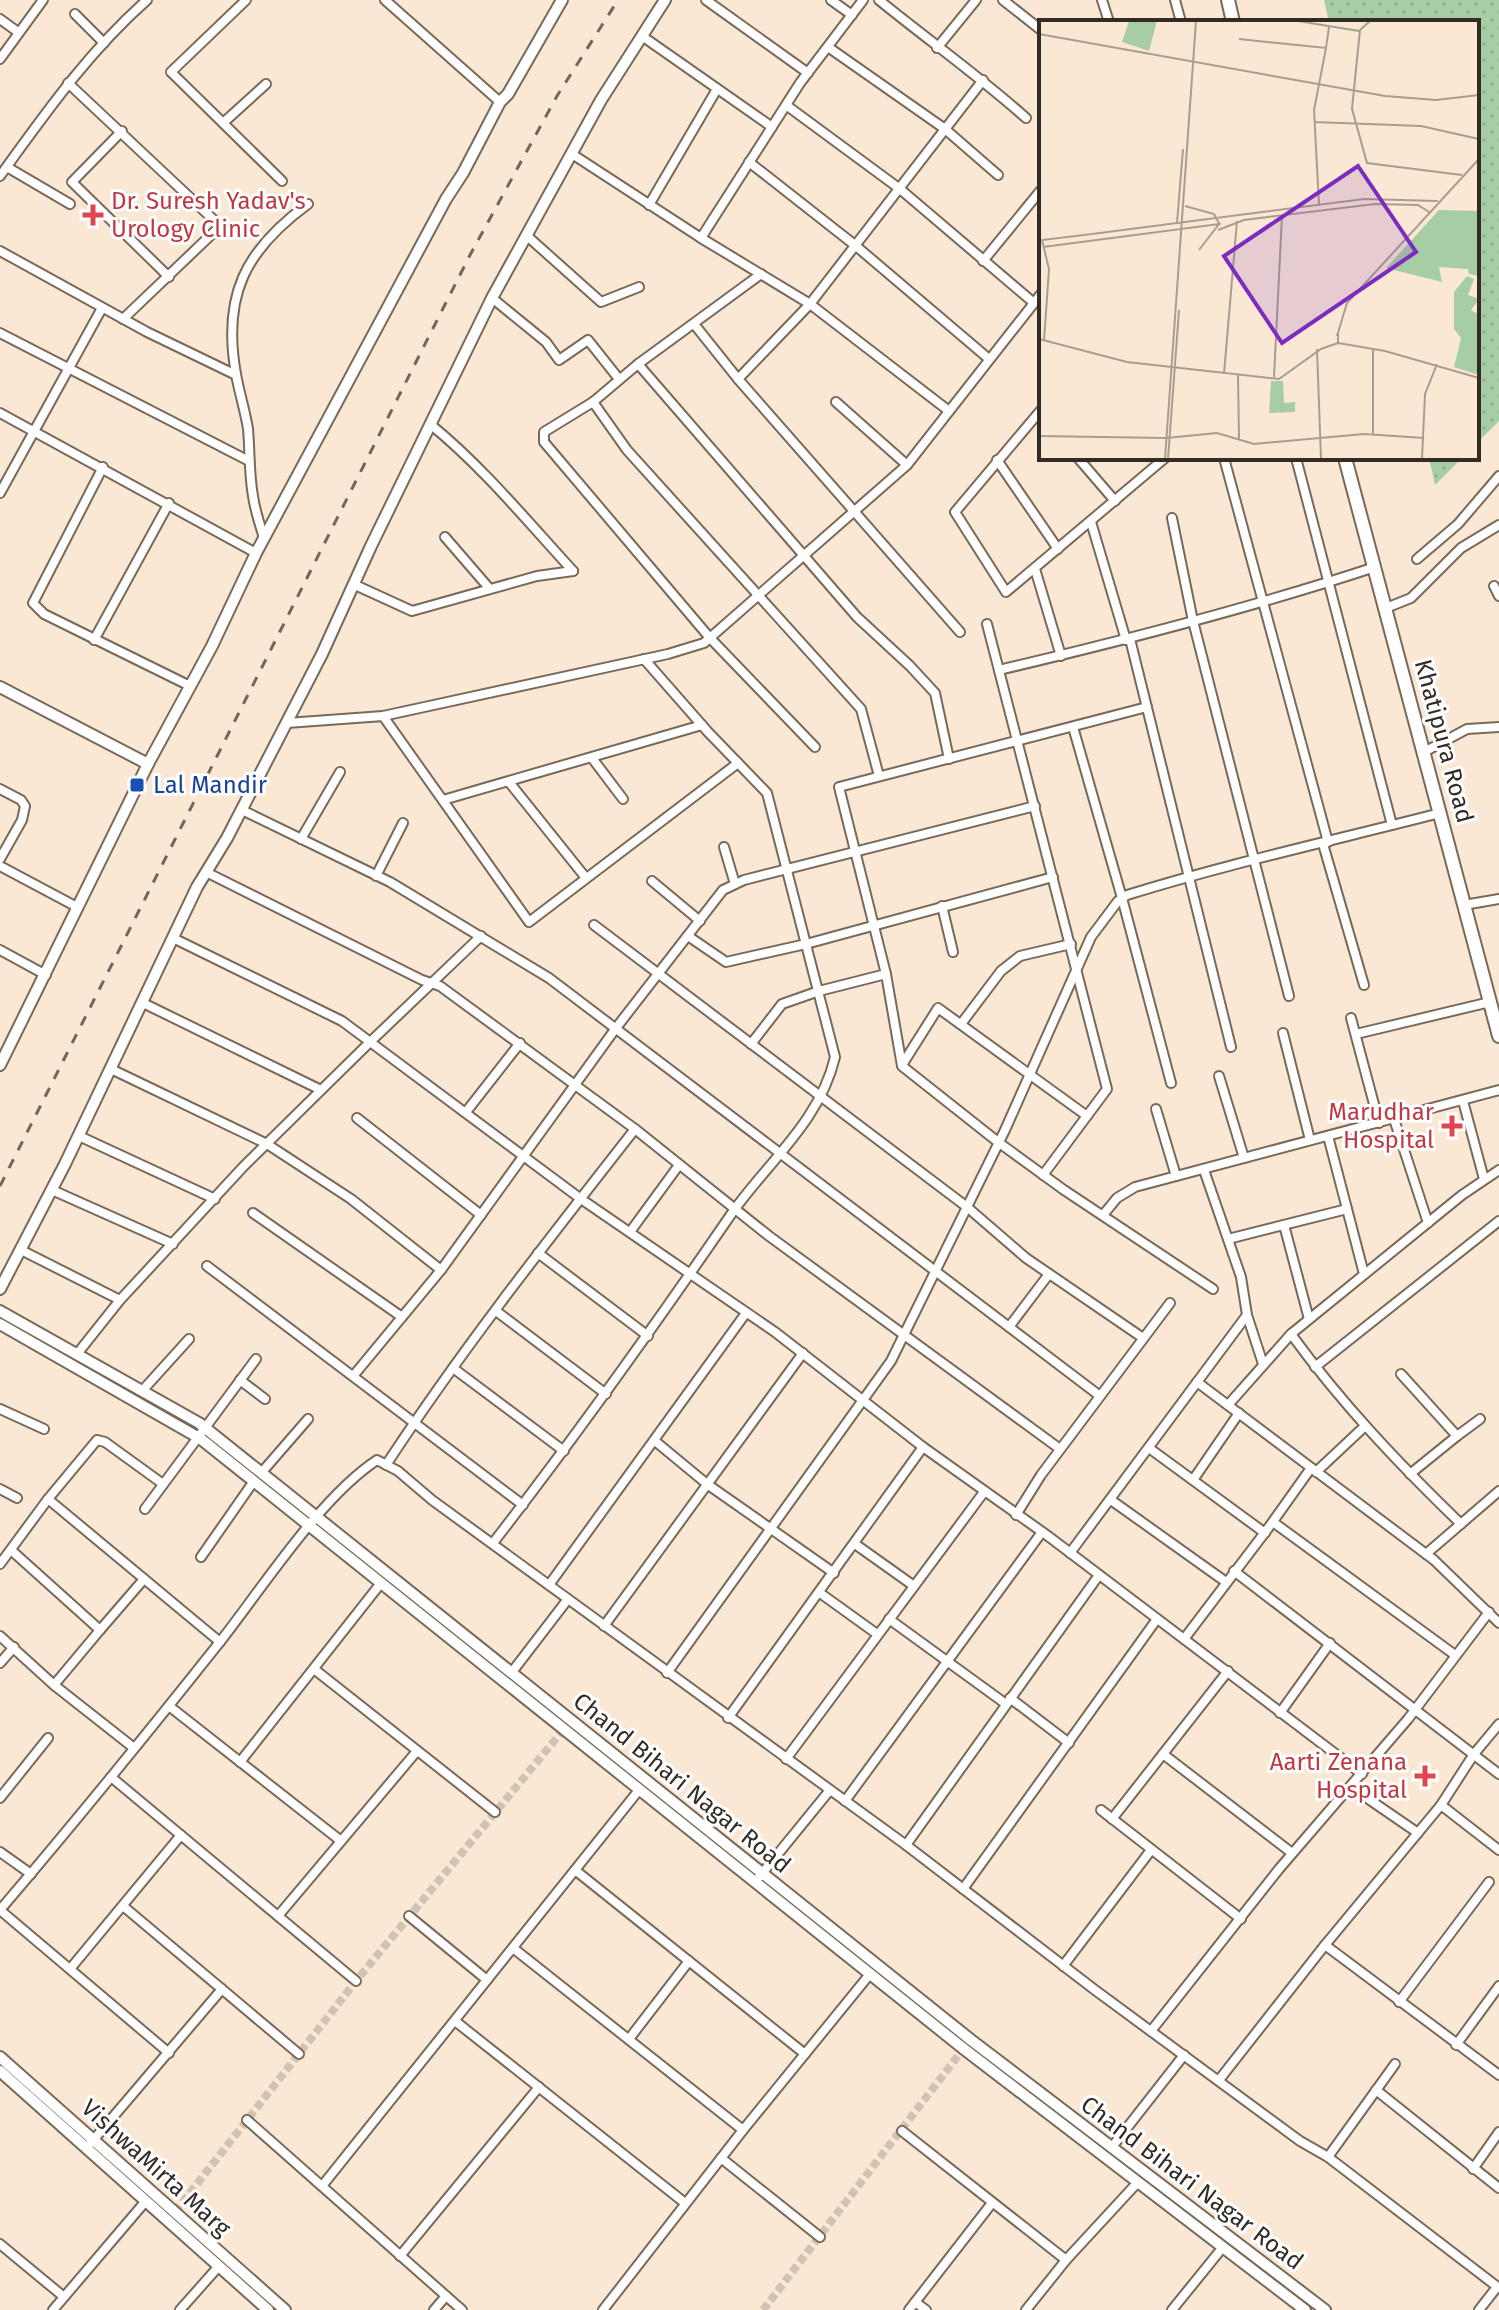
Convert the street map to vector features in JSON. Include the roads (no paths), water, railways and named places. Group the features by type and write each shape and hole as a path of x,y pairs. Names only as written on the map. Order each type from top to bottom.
{"main road":[{"path":"1228,0 1233,20"},
{"name":"Khatipura Road","path":"1346,460 1499,1036"}],"street":[{"path":"0,59 43,0"},
{"path":"0,176 68,83 147,0"},
{"path":"246,0 171,72 282,181"},
{"path":"385,0 500,102"},
{"path":"0,1065 256,553 500,102 508,94 562,0"},
{"path":"0,1289 79,1136 206,872 287,723 492,298 601,100 665,0"},
{"path":"706,0 808,73"},
{"path":"831,0 852,15"},
{"path":"701,238 786,105 863,0"},
{"path":"879,0 937,48 983,80 1026,118"},
{"path":"937,48 976,0"},
{"path":"1003,0 1039,28"},
{"path":"1102,0 1108,20"},
{"path":"1175,0 1180,20"},
{"path":"75,14 104,43"},
{"path":"0,19 18,32"},
{"path":"642,36 772,127"},
{"path":"828,47 945,129 998,175"},
{"path":"738,379 810,304 983,80"},
{"path":"68,83 217,223 218,228 123,319"},
{"path":"223,123 266,84"},
{"path":"649,205 717,89"},
{"path":"786,105 900,189 1034,303"},
{"path":"122,131 72,182 169,277"},
{"path":"572,154 810,304 949,411"},
{"path":"749,162 856,246 989,359"},
{"path":"7,167 70,204"},
{"path":"983,261 1039,192"},
{"path":"264,538 253,497 248,429 236,375 233,313 243,273 259,249 308,204"},
{"path":"526,235 601,302 639,287"},
{"path":"0,251 102,308 236,375"},
{"path":"761,274 638,364 593,402 544,432 544,442 710,638 815,747"},
{"path":"287,723 383,716 692,648 710,638 907,465 1039,297"},
{"path":"492,298 546,342 559,360 588,340 619,379"},
{"path":"0,493 102,308"},
{"path":"694,324 738,379 960,632"},
{"path":"0,333 249,461"},
{"path":"638,364 857,617 935,693 949,759"},
{"path":"593,402 627,450 861,709 879,776"},
{"path":"836,402 907,465"},
{"path":"0,413 256,553"},
{"path":"1039,414 955,512 1006,592 1163,460"},
{"path":"353,584 412,611 537,576 573,571 498,489 430,424"},
{"path":"997,460 1058,549"},
{"path":"1080,460 1115,501"},
{"path":"1225,460 1364,985"},
{"path":"1296,460 1392,825"},
{"path":"103,467 33,603 44,614 190,686"},
{"path":"1417,559 1458,524 1499,476"},
{"path":"94,640 169,503"},
{"path":"1172,518 1193,621 1289,996"},
{"path":"1091,522 1147,707 1231,1047"},
{"path":"1386,608 1411,598 1461,548 1499,525"},
{"path":"445,537 489,588"},
{"path":"999,670 1128,640 1263,603 1375,567"},
{"path":"1035,569 1061,656"},
{"path":"1494,586 1499,596"},
{"path":"987,624 1107,1089 1043,1175"},
{"path":"493,1543 606,1394 735,1210 782,1155 821,1097 833,1065 835,1051 767,793 644,659"},
{"path":"0,687 148,764"},
{"path":"1147,707 839,787 875,925 902,1066 1043,1175 1213,1289"},
{"path":"383,716 529,922 738,763"},
{"path":"443,800 702,725"},
{"path":"1073,727 1171,1083"},
{"path":"1424,752 1467,729 1499,727"},
{"path":"592,758 623,799"},
{"path":"301,839 340,772"},
{"path":"509,782 586,878"},
{"path":"0,789 21,800 25,806 22,820 0,859"},
{"path":"354,1375 441,1270 616,1028 723,890 786,869 1035,806"},
{"path":"242,810 376,876 549,978 1100,1396"},
{"path":"667,1673 891,1361 998,1142 1091,937 1122,898 1252,859 1440,813"},
{"path":"376,876 403,823"},
{"path":"724,847 735,884"},
{"path":"0,866 77,907"},
{"path":"206,872 440,986 635,1129 735,1210 1060,1449"},
{"path":"688,936 726,962 806,944 1053,877"},
{"path":"652,881 700,921"},
{"path":"1464,905 1499,899"},
{"path":"942,906 953,952"},
{"path":"594,925 967,1207 1026,1258 1143,1338"},
{"path":"77,1354 120,1300 267,1144 481,936"},
{"path":"173,938 342,1021 581,1199 803,1353 923,1447 1042,1532 1362,1774"},
{"path":"961,1024 1001,971 1020,956 1071,944"},
{"path":"0,950 46,975"},
{"path":"751,1044 782,1004 886,974"},
{"path":"1356,1034 1490,1002"},
{"path":"143,1003 321,1090"},
{"path":"902,1066 938,1008 1087,1116"},
{"path":"1351,1018 1379,1123"},
{"path":"1283,1033 1310,1140"},
{"path":"466,1112 520,1043"},
{"path":"111,1069 267,1144 351,1199 441,1270"},
{"path":"1219,1076 1244,1158"},
{"path":"1103,1215 1125,1192 1499,1090"},
{"path":"1463,1101 1484,1179"},
{"path":"1156,1109 1176,1176"},
{"path":"357,1118 481,1215"},
{"path":"1394,1119 1428,1223"},
{"path":"386,1465 538,1253 635,1129"},
{"path":"79,1136 215,1199"},
{"path":"1328,1136 1364,1274"},
{"path":"630,1232 679,1165"},
{"path":"1204,1170 1241,1277 1247,1315 1263,1364"},
{"path":"1228,1405 1291,1334 1499,1170"},
{"path":"52,1190 173,1244"},
{"path":"1228,1239 1347,1209"},
{"path":"253,1213 402,1317"},
{"path":"1315,1367 1499,1221"},
{"path":"1284,1225 1309,1319"},
{"path":"21,1250 120,1300"},
{"path":"538,1253 648,1336"},
{"path":"207,1266 523,1505"},
{"path":"1009,1327 1049,1274"},
{"path":"1016,1515 1060,1449 1170,1303"},
{"name":"Chand Bihari Nagar Road","path":"0,1311 142,1391 200,1431 512,1672 759,1878 1138,2182 1305,2310"},
{"path":"496,1311 606,1394"},
{"path":"549,1585 746,1313"},
{"path":"1070,1553 1247,1315"},
{"name":"Chand Bihari Nagar Road","path":"0,1324 200,1431"},
{"path":"1291,1334 1364,1427 1461,1524"},
{"path":"142,1391 189,1339"},
{"path":"604,1626 803,1353"},
{"path":"145,1509 256,1359"},
{"path":"453,1368 564,1451"},
{"path":"1401,1374 1457,1436"},
{"path":"240,1380 265,1399"},
{"path":"1197,1382 1426,1554 1499,1623"},
{"path":"0,1409 44,1429"},
{"path":"1193,1480 1239,1413"},
{"path":"201,1557 258,1477 308,1419"},
{"path":"1410,1474 1480,1419"},
{"path":"1184,1639 1313,1470 1364,1427"},
{"path":"0,1564 97,1440 105,1442 163,1484"},
{"path":"655,1441 707,1484 834,1573"},
{"path":"728,1718 923,1447"},
{"path":"1149,1448 1265,1533"},
{"path":"169,2053 0,1910 169,1706 314,1522 344,1488 377,1460 398,1471 432,1500 728,1718 906,1845 1063,1966 1300,2141 1328,2157 1498,2287 1479,2310"},
{"path":"0,1489 17,1498"},
{"path":"1426,1554 1499,1491"},
{"path":"786,1759 984,1492"},
{"path":"48,1499 220,1642"},
{"path":"1111,1500 1226,1582"},
{"name":"Chand Bihari Nagar Road","path":"314,1522 381,1583 639,1790 759,1878"},
{"path":"1273,1522 1455,1655"},
{"path":"845,1801 1042,1532"},
{"path":"855,1544 914,1586"},
{"path":"11,1550 100,1630"},
{"path":"1234,1571 1499,1774"},
{"path":"906,1845 1099,1575"},
{"path":"54,1685 144,1579"},
{"path":"240,1762 381,1583"},
{"path":"820,1593 877,1634"},
{"path":"512,1672 568,1599"},
{"path":"1151,2031 1292,1853 1414,1710 1489,1612"},
{"path":"889,1619 1069,1743"},
{"path":"963,1889 1157,1619"},
{"path":"0,1636 54,1685 134,1748"},
{"path":"1280,1713 1330,1643"},
{"path":"0,1663 14,1647"},
{"path":"314,1669 495,1812"},
{"path":"1112,1819 1228,1671"},
{"path":"169,1706 341,1841"},
{"path":"1219,2080 1441,1805 1474,1754 1499,1724"},
{"path":"0,1798 48,1738"},
{"path":"278,1916 417,1751"},
{"path":"1163,1754 1292,1853"},
{"path":"111,1777 356,1981"},
{"path":"0,1780 9,1787"},
{"path":"1351,1787 1418,1833"},
{"path":"322,2186 639,1790"},
{"path":"759,1878 830,1790"},
{"path":"1441,1805 1499,1850"},
{"path":"1101,1810 1241,1919"},
{"path":"70,1969 181,1835"},
{"path":"1063,1966 1151,1850"},
{"path":"0,1852 31,1874"},
{"path":"575,1870 805,2054"},
{"path":"1399,2002 1489,1882"},
{"path":"123,1906 299,2054"},
{"path":"409,1916 487,1980"},
{"path":"1325,1945 1499,2075"},
{"path":"513,1948 743,2130"},
{"path":"629,2039 689,1961"},
{"path":"603,2310 743,2130 874,1970"},
{"name":"Chand Bihari Nagar Road","path":"874,1970 1325,2310"},
{"path":"1456,2045 1499,1986"},
{"path":"90,2144 222,1989"},
{"path":"455,2021 685,2203"},
{"path":"1112,2147 1184,2055"},
{"name":"VishwaMirta Marg","path":"0,2057 145,2202 268,2310"},
{"path":"1328,2157 1395,2064"},
{"name":"VishwaMirta Marg","path":"1,2075 90,2144 285,2310"},
{"path":"400,2256 539,2087"},
{"path":"1376,2090 1499,2188"},
{"path":"247,2120 462,2310"},
{"path":"902,2131 1066,2260"},
{"path":"1473,2169 1499,2132"},
{"path":"721,2158 820,2237"},
{"path":"1026,2310 1066,2260 1138,2182"},
{"path":"53,2310 145,2202"},
{"path":"926,2310 912,2306 992,2203"},
{"path":"0,2244 64,2297"},
{"path":"1172,2310 1223,2247"},
{"path":"180,2310 219,2266"},
{"path":"434,2310 446,2296"}],"tunnel":[{"path":"175,2212 356,1981 564,1729"},
{"path":"763,2310 967,2044"}],"railway":[{"path":"0,1186 470,255 557,96 618,0"}],"place":[{"name":"Dr. Suresh Yadav's Urology Clinic","path":"93,215"},
{"name":"Lal Mandir","path":"137,785"},
{"name":"Marudhar Hospital","path":"1452,1126"},
{"name":"Aarti Zenana Hospital","path":"1425,1776"}]}
